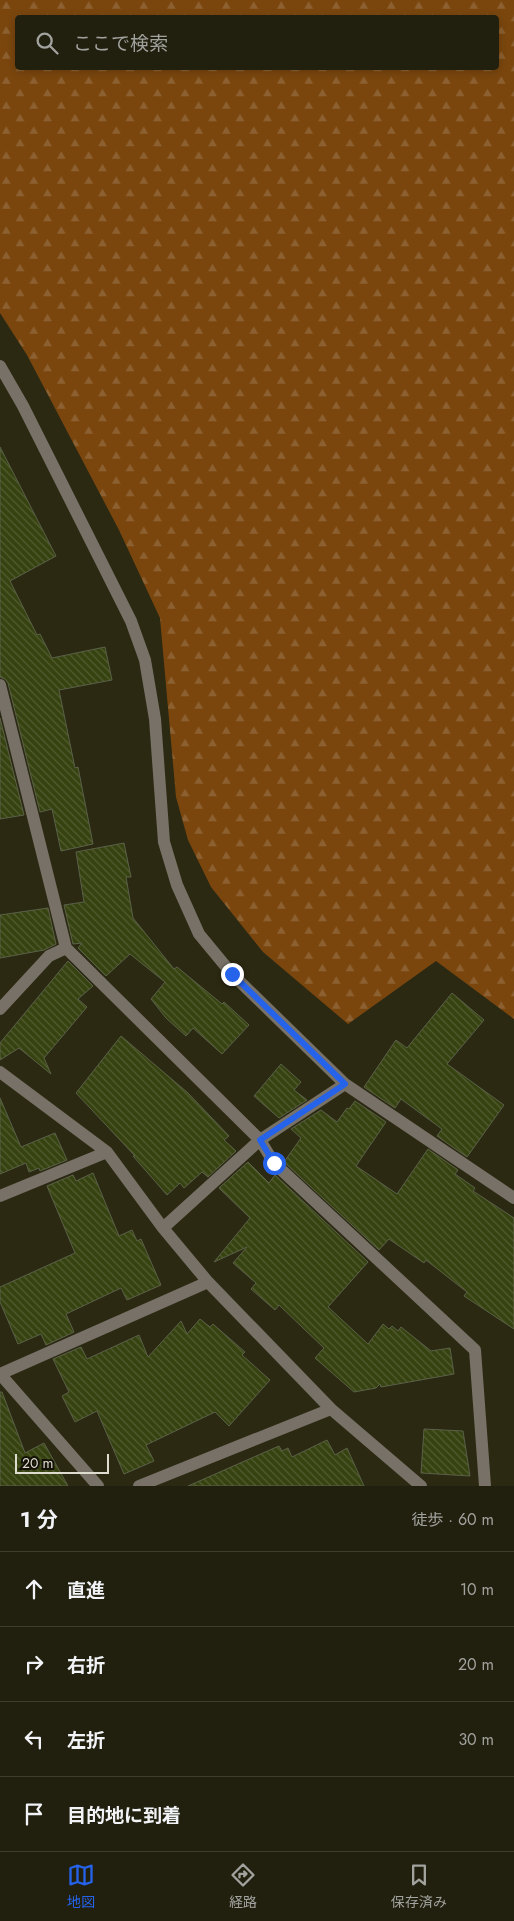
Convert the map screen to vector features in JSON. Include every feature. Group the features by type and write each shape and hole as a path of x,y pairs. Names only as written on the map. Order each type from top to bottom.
{"street":[{"path":"0,366 23,406 131,621 145,660 155,719 164,842 177,885 199,934 232,974 345,1084 514,1198"},
{"path":"0,685 66,948 260,1140 274,1163 475,1350 485,1486"},
{"path":"0,1009 49,956 66,948"},
{"path":"0,1072 107,1152 164,1228 208,1282 331,1409 421,1486"},
{"path":"164,1228 260,1140 345,1084"},
{"path":"0,1196 107,1152"},
{"path":"98,1486 0,1374 208,1282"},
{"path":"139,1486 331,1409"}],"green space":[{"path":"0,0 514,0 514,1019 436,961 348,1024 263,952 211,887 188,840 176,797 160,618 119,530 27,355 0,313"}],"building":[{"path":"0,447 56,556 10,581 37,635 40,634 52,658 105,647 112,680 59,690 75,768 78,767 93,844 61,851 52,809 40,812 8,683 0,677"},
{"path":"0,718 24,815 0,819"},
{"path":"124,843 131,877 126,877 133,918 174,969 177,967 222,1004 224,1002 249,1025 222,1054 193,1028 186,1036 166,1018 151,999 165,982 130,954 106,976 78,948 82,943 73,944 64,905 84,902 76,852"},
{"path":"48,908 56,944 44,950 0,958 0,915"},
{"path":"68,961 93,986 78,999 87,1007 44,1058 51,1074 19,1048 0,1060 0,1043"},
{"path":"452,993 484,1020 447,1064 504,1105 467,1157 437,1136 442,1129 401,1099 395,1108 364,1087 396,1040 407,1048"},
{"path":"121,1036 188,1093 229,1136 224,1140 236,1151 208,1177 202,1172 184,1188 180,1183 167,1195 133,1156 135,1156 76,1093"},
{"path":"281,1064 301,1082 294,1090 307,1100 279,1118 254,1096"},
{"path":"0,1098 21,1147 55,1133 67,1160 40,1171 39,1168 29,1172 26,1163 0,1174"},
{"path":"355,1101 386,1122 356,1166 397,1194 428,1149 458,1170 455,1174 475,1188 473,1191 514,1218 514,1329 464,1296 467,1292 426,1260 424,1263 389,1239 379,1250 284,1162 301,1138 291,1129 321,1110 337,1122 347,1108 349,1109"},
{"path":"248,1162 269,1183 275,1175 368,1262 328,1307 368,1344 383,1324 389,1329 392,1326 398,1331 401,1327 431,1351 450,1348 454,1374 381,1387 380,1384 376,1388 354,1392 315,1358 324,1348 279,1305 275,1310 251,1289 256,1283 233,1263 247,1247 214,1262 250,1218 219,1188"},
{"path":"93,1173 119,1236 132,1230 137,1241 141,1239 161,1285 127,1300 121,1288 66,1314 74,1332 46,1345 41,1334 18,1344 0,1302 0,1287 75,1253 47,1186 73,1175 76,1181"},
{"path":"200,1319 210,1327 213,1324 245,1352 242,1355 270,1380 229,1426 215,1412 146,1445 154,1461 124,1474 97,1411 75,1422 62,1396 69,1392 53,1359 81,1347 87,1359 139,1335 148,1357 181,1321 187,1334"},
{"path":"0,1392 2,1392 25,1453 44,1443 68,1486 0,1486"},
{"path":"424,1429 463,1431 470,1476 421,1473"},
{"path":"327,1440 335,1455 347,1448 364,1486 188,1486 279,1446 282,1451 288,1448 292,1457"}],"route":[{"path":"232,974 345,1084 260,1140 274,1163"}]}
